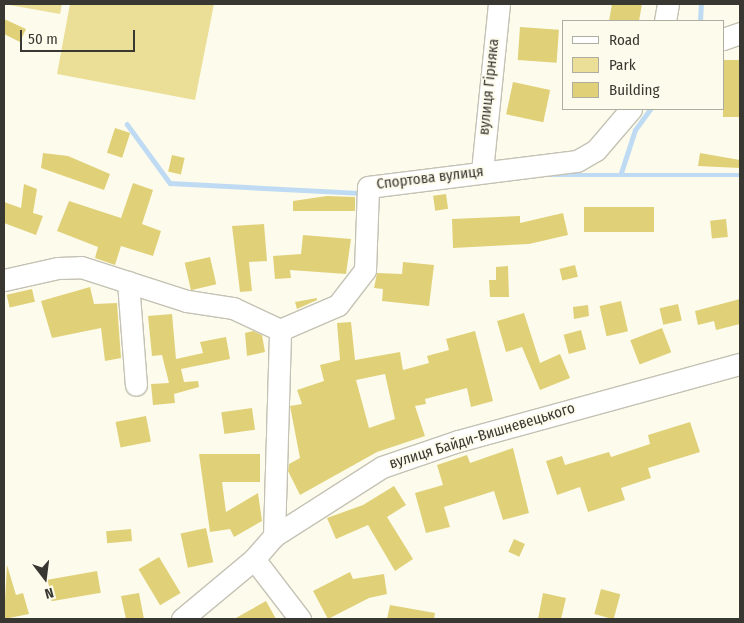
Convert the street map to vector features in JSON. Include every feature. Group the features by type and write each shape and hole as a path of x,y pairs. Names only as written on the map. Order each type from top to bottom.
{"street":[{"name":"вулиця Гірняка","path":"482,171 499,4"},
{"path":"665,20 668,4"},
{"path":"724,39 740,33"},
{"name":"Спортова вулиця","path":"280,330 316,318 349,294 368,259 368,187 586,158 630,110"},
{"path":"4,280 68,267 128,282 187,301 233,308 280,330 274,536"},
{"path":"128,282 136,385"},
{"name":"вулиця Байди-Вишневецького","path":"182,619 254,559 274,536 382,467 468,438 740,364"},
{"path":"254,559 300,619"}],"green space":[{"path":"4,4 62,4 60,14"},
{"path":"70,4 214,4 195,100 57,74"}],"building":[{"path":"612,4 642,4 639,20 609,20"},
{"path":"4,19 26,29 20,42 4,34"},
{"path":"520,27 559,30 557,63 518,60"},
{"path":"724,60 740,60 740,117 723,117"},
{"path":"513,82 550,90 543,122 506,114"},
{"path":"115,128 130,133 122,158 107,153"},
{"path":"43,153 68,156 110,174 104,190 41,168"},
{"path":"700,153 740,160 740,168 698,166"},
{"path":"172,155 185,158 181,174 168,172"},
{"path":"133,183 153,190 142,224 161,231 153,256 121,246 115,265 95,258 98,247 57,231 69,201 121,218"},
{"path":"24,184 37,189 33,213 43,216 36,235 4,223 4,202 21,208"},
{"path":"446,194 448,209 435,211 433,196"},
{"path":"327,196 355,197 355,211 293,211 293,201"},
{"path":"584,207 654,207 654,232 584,232"},
{"path":"563,213 568,235 529,244 453,248 452,219 520,216 520,223"},
{"path":"726,219 728,237 712,239 710,221"},
{"path":"264,224 267,261 249,262 252,291 240,292 232,226"},
{"path":"303,235 351,239 346,274 290,270 291,278 275,279 273,256 301,254"},
{"path":"210,257 216,284 191,290 185,263"},
{"path":"403,262 434,265 429,306 382,301 383,289 374,288 377,273 402,274"},
{"path":"575,265 578,277 562,281 559,269"},
{"path":"508,266 509,297 490,297 489,280 496,280 496,267"},
{"path":"90,287 94,304 117,303 121,358 105,361 101,328 52,338 41,301"},
{"path":"32,289 35,302 10,308 7,295"},
{"path":"317,298 317,300 297,309 295,302"},
{"path":"740,299 740,324 716,330 714,321 698,325 695,311"},
{"path":"621,301 628,331 607,336 600,306"},
{"path":"678,304 682,321 663,325 659,308"},
{"path":"588,305 589,316 574,319 573,307"},
{"path":"524,313 540,363 560,354 570,378 540,390 522,347 506,352 497,321"},
{"path":"172,314 176,359 203,353 200,342 226,337 230,359 181,369 184,382 198,381 199,387 174,394 175,403 153,405 151,384 169,383 162,355 152,356 148,316"},
{"path":"351,322 355,360 400,352 403,370 429,363 427,356 449,350 446,339 475,331 493,401 471,407 467,388 425,399 426,404 415,406 425,436 377,452 300,495 288,471 289,464 300,458 290,406 302,404 297,390 324,381 320,365 340,360 337,323","holes":["385,374 395,419 369,428 356,380"]},
{"path":"662,328 671,352 640,364 630,340"},
{"path":"581,330 586,349 569,354 564,335"},
{"path":"253,331 262,335 265,352 247,356 245,333"},
{"path":"252,408 255,430 224,434 221,412"},
{"path":"146,416 151,442 121,447 116,422"},
{"path":"690,422 700,452 648,468 651,478 621,488 625,500 588,512 580,487 557,495 546,461 562,456 565,465 609,452 611,457 650,444 648,435"},
{"path":"513,448 529,513 503,520 494,491 444,507 450,527 426,533 415,493 443,485 437,465 467,455 470,463"},
{"path":"199,454 260,454 260,482 222,482 226,512 258,493 262,521 234,537 230,529 210,532"},
{"path":"394,486 406,505 387,517 413,559 395,571 368,525 336,539 327,518 363,505"},
{"path":"206,528 213,562 188,568 181,533"},
{"path":"131,529 132,541 107,543 106,531"},
{"path":"514,539 525,544 519,557 508,552"},
{"path":"159,557 181,593 160,605 138,569"},
{"path":"7,565 16,595 23,593 29,614 4,619"},
{"path":"97,571 101,593 52,601 48,580"},
{"path":"350,572 353,579 384,574 387,594 369,598 328,619 313,591"},
{"path":"601,589 620,594 614,619 594,614"},
{"path":"139,593 144,619 126,619 121,596"},
{"path":"543,593 566,598 561,619 538,619"},
{"path":"266,601 276,619 234,619"},
{"path":"390,605 435,613 434,619 387,619"}],"waterway":[{"path":"700,20 701,4"},
{"path":"621,173 635,130 649,110"},
{"path":"127,124 170,183 363,193"},
{"path":"544,175 740,175"}]}
